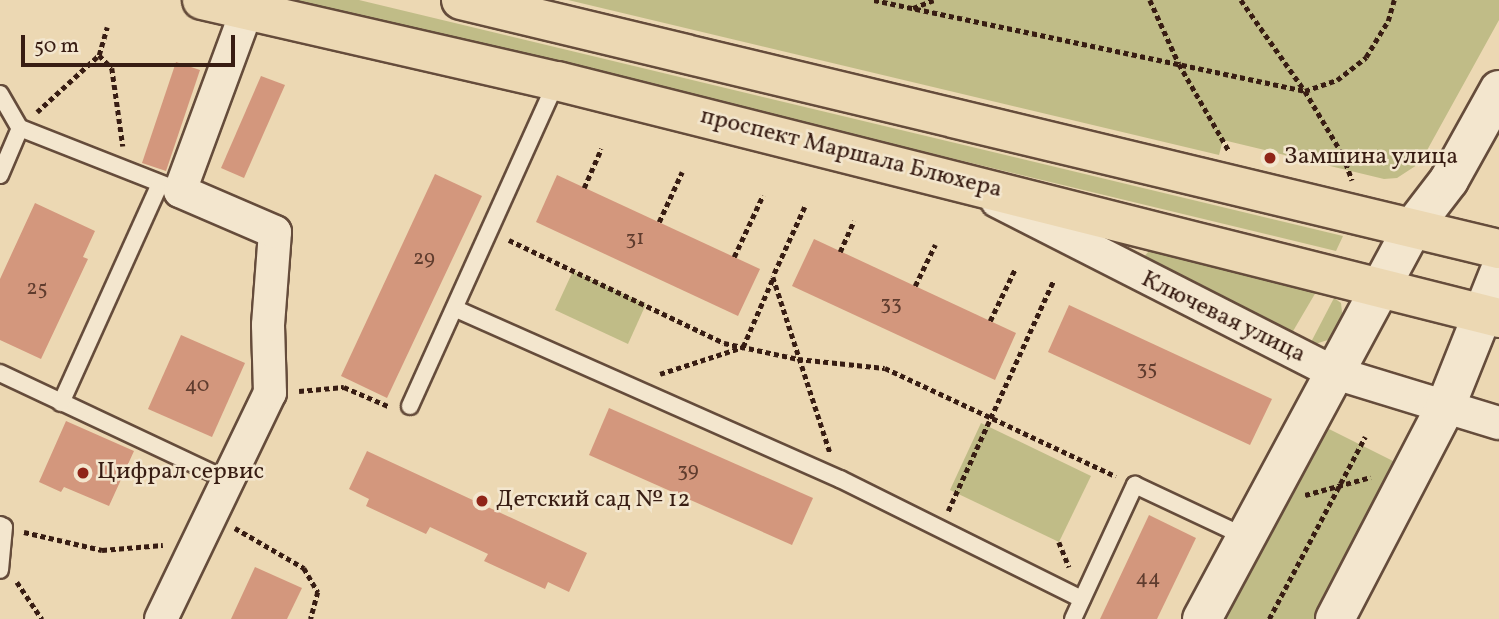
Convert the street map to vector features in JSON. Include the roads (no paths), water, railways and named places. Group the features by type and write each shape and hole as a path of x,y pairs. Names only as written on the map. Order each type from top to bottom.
{"main road":[{"name":"проспект Маршала Блюхера","path":"202,0 556,81 1492,316"},
{"path":"461,0 1499,249"}],"street":[{"path":"161,619 270,393 268,325 275,232 170,187 247,10"},
{"path":"1202,619 1252,521 1382,288 1413,227 1449,180 1499,90"},
{"name":"Ключевая улица","path":"961,181 1132,274 1335,373 1499,424"},
{"path":"1335,619 1492,316 1499,273"}],"lane":[{"path":"410,406 456,309 556,81"},
{"path":"0,94 20,128 170,187 61,403"},
{"path":"0,175 20,128"},
{"path":"456,309 623,386 840,479 1082,599"},
{"path":"0,373 229,481"},
{"path":"1073,619 1135,485 1252,521"},
{"path":"2,526 2,566"}],"place":[{"name":"Замшина улица","path":"1270,158"},
{"name":"Цифрал сервис","path":"83,473"},
{"name":"Детский сад № 12","path":"482,501"}]}
